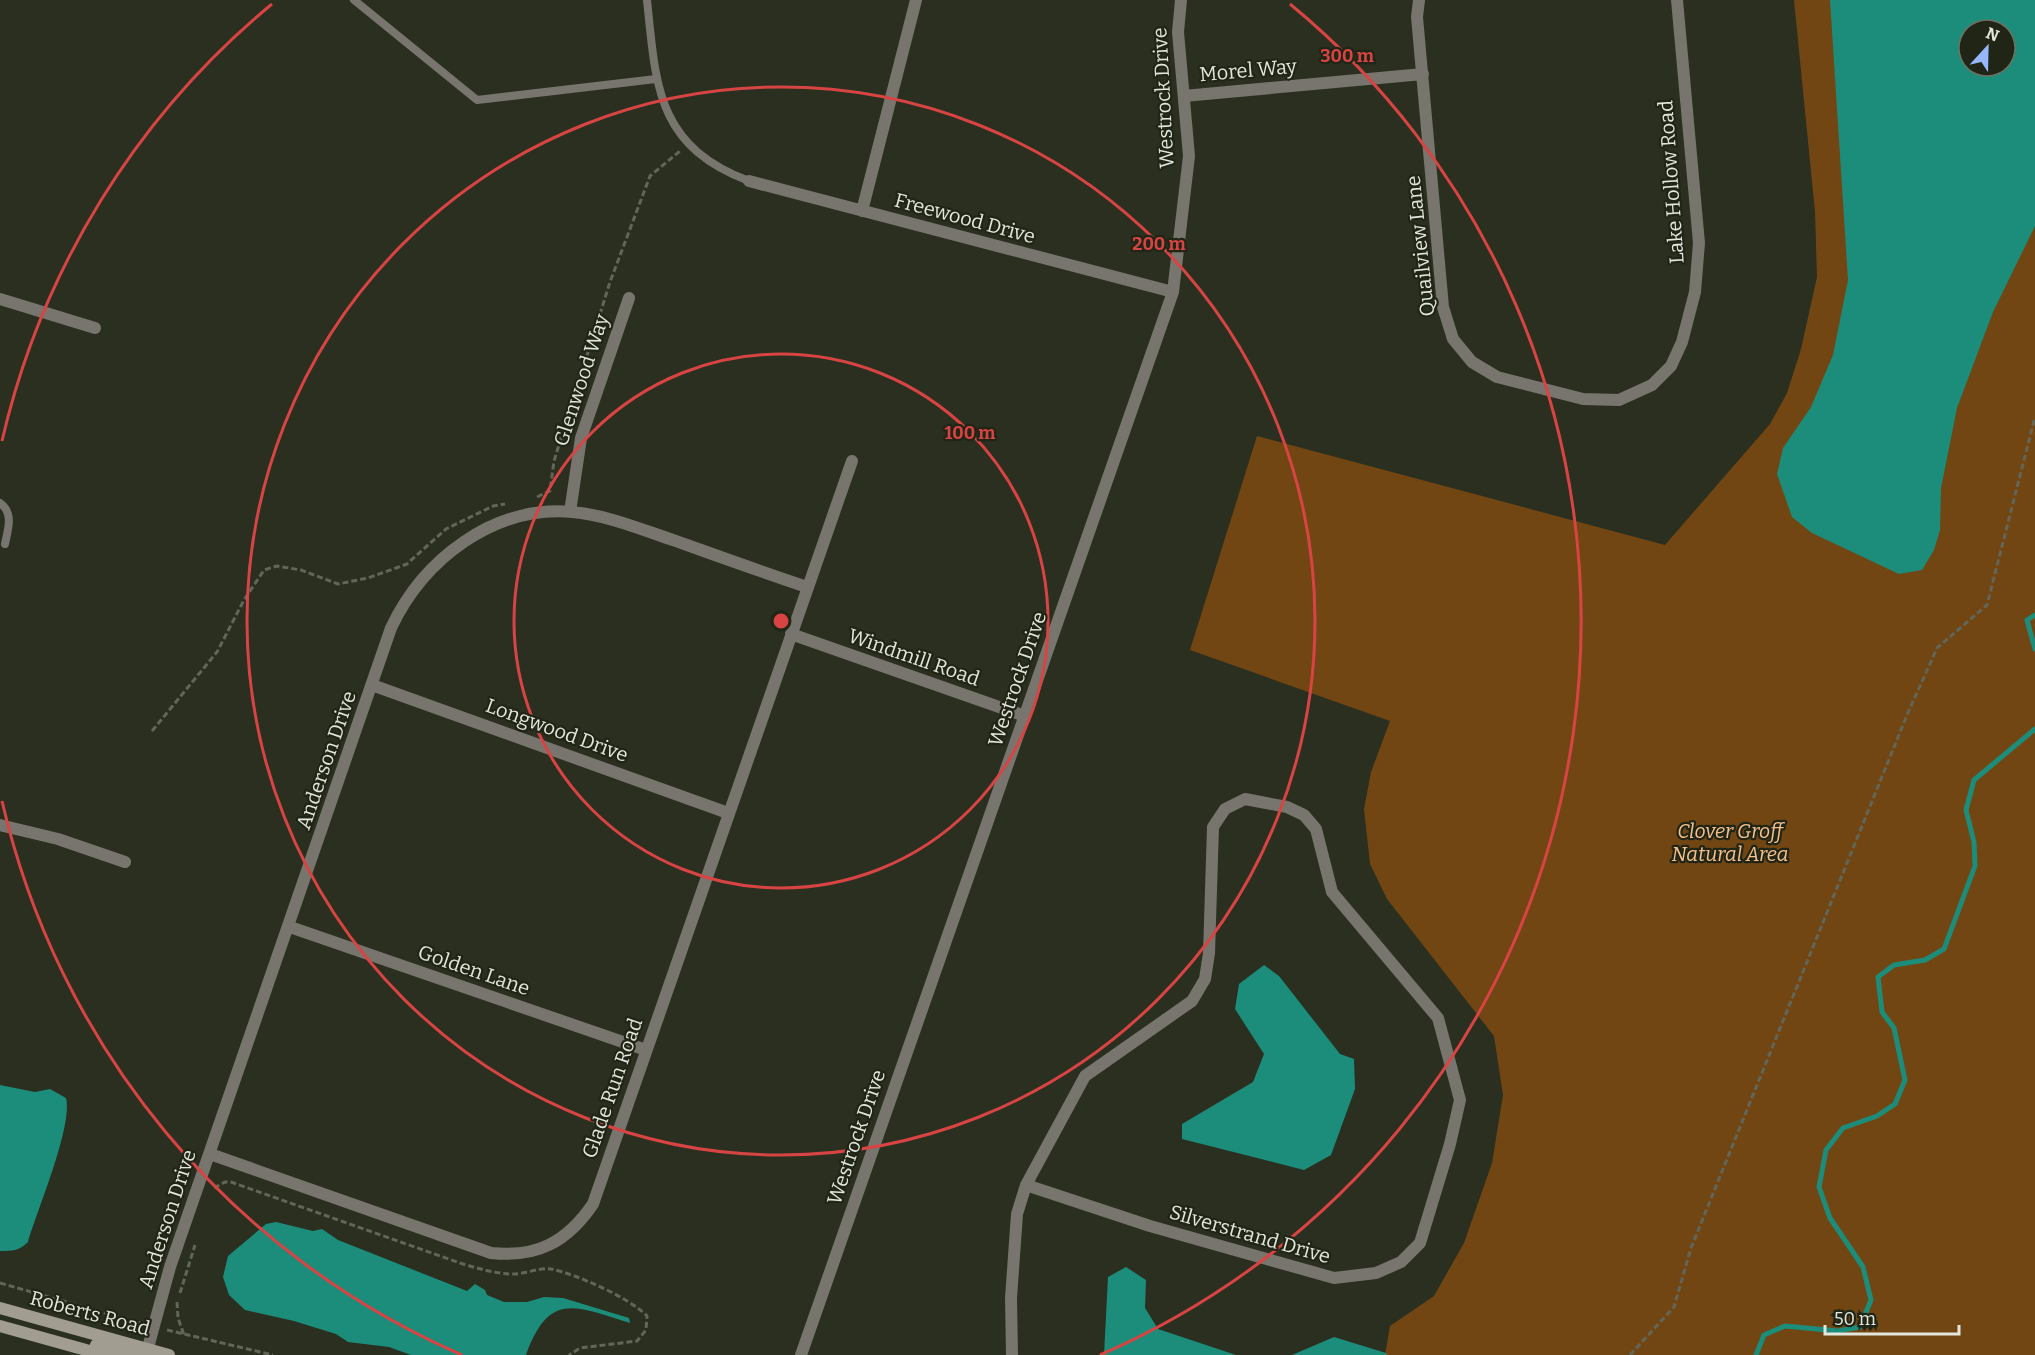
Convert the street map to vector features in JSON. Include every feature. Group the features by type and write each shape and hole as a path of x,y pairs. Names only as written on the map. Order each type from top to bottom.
{"main road":[{"name":"Roberts Road","path":"0,1308 147,1352 169,1355"},
{"name":"Roberts Road","path":"0,1326 104,1355"},
{"path":"44,1338 83,1342 130,1354 147,1352"}],"street":[{"path":"862,211 916,0"},
{"name":"Westrock Drive","path":"801,1355 1173,292 1189,156 1178,32 1180,0"},
{"name":"Quailview Lane","path":"1419,0 1418,17 1443,307 1453,339 1472,362 1497,377 1582,399 1619,400 1652,385"},
{"name":"Lake Hollow Road","path":"1652,385 1671,366 1682,342 1695,292 1699,243 1677,0"},
{"name":"Morel Way","path":"1184,96 1423,74"},
{"name":"Freewood Drive","path":"749,181 1173,292"},
{"name":"Glenwood Way","path":"570,512 581,438 629,298"},
{"path":"0,299 95,328"},
{"name":"Glade Run Road","path":"210,1154 491,1254 516,1256 539,1250 560,1239 579,1224 593,1204 852,461"},
{"name":"Anderson Drive","path":"147,1352 170,1267 290,927 372,685 401,608 412,590 440,559 467,539 491,527 529,516 570,512 615,520 807,588"},
{"name":"Windmill Road","path":"791,634 1025,716"},
{"name":"Longwood Drive","path":"372,685 728,813"},
{"name":"Silverstrand Drive","path":"1245,799 1287,807 1304,815 1316,829 1332,892 1438,1017 1460,1100 1450,1144 1420,1243 1401,1262 1377,1273 1334,1278 1150,1226 1026,1185 1085,1076 1179,1012 1192,1001 1204,979 1209,953 1213,827 1225,809 1245,799"},
{"path":"0,825 58,839 125,862"},
{"name":"Golden Lane","path":"290,927 646,1050"},
{"path":"1012,1355 1011,1298 1017,1214 1026,1185"}],"lane":[{"path":"354,0 477,100 656,79"},
{"path":"646,0 656,79 670,119 710,162 725,172 749,181"},
{"path":"0,503 6,508 10,521 5,544"}],"path":[{"path":"526,499 550,491 553,483 554,461 577,384 610,282 650,176 690,143"},
{"path":"1630,1355 1674,1307 1691,1248 1906,715 1937,648 1987,605 2035,417"},
{"path":"152,731 217,652 244,600 264,570 277,566 301,570 338,584 368,578 407,564 446,529 493,506 515,502"},
{"path":"212,1193 214,1187 231,1182 463,1264 499,1274 533,1273 549,1268 618,1295 636,1305 647,1316 646,1330 637,1341 580,1348 569,1355"},
{"path":"184,1335 177,1318 177,1304 197,1238"},
{"path":"0,1283 184,1335 273,1355"}],"green space":[{"name":"Clover Groff Natural Area","path":"1794,0 2035,0 2035,1355 1385,1355 1390,1326 1434,1296 1464,1243 1492,1163 1503,1095 1494,1036 1387,899 1370,864 1364,809 1371,772 1390,721 1190,650 1257,436 1665,545 1770,424 1787,393 1801,349 1817,277 1815,212"}],"water":[{"path":"1830,0 2035,0 2035,226 1993,312 1957,408 1941,488 1940,530 1934,550 1922,570 1899,574 1812,533 1792,517 1777,474 1783,448 1811,407 1833,355 1848,280"},
{"path":"1264,965 1279,976 1340,1054 1354,1059 1355,1089 1331,1155 1304,1170 1182,1139 1182,1124 1253,1082 1264,1054 1235,1009 1239,984"},
{"path":"0,1085 35,1092 50,1089 66,1098 67,1111 53,1169 28,1242 18,1249 8,1251 0,1251"},
{"path":"276,1222 313,1231 322,1229 338,1240 467,1291 475,1284 485,1290 487,1295 504,1302 527,1302 544,1297 563,1298 629,1318 630,1323 579,1309 555,1312 544,1321 526,1355 411,1355 389,1347 348,1342 336,1334 294,1321 245,1310 229,1295 223,1277 228,1256 266,1224"},
{"path":"1126,1267 1146,1280 1145,1308 1158,1329 1236,1355 1104,1355 1108,1277"},
{"path":"1334,1337 1386,1353 1387,1355 1292,1355"}],"waterway":[{"path":"2035,615 2027,620 2035,649"},
{"path":"1756,1355 1764,1335 1785,1326 1838,1331 1860,1327 1871,1300 1863,1267 1830,1218 1819,1187 1826,1150 1843,1128 1877,1116 1895,1104 1905,1080 1894,1028 1882,1012 1878,977 1894,965 1925,960 1944,949 1975,866 1974,842 1966,810 1974,780 2035,729"}]}
